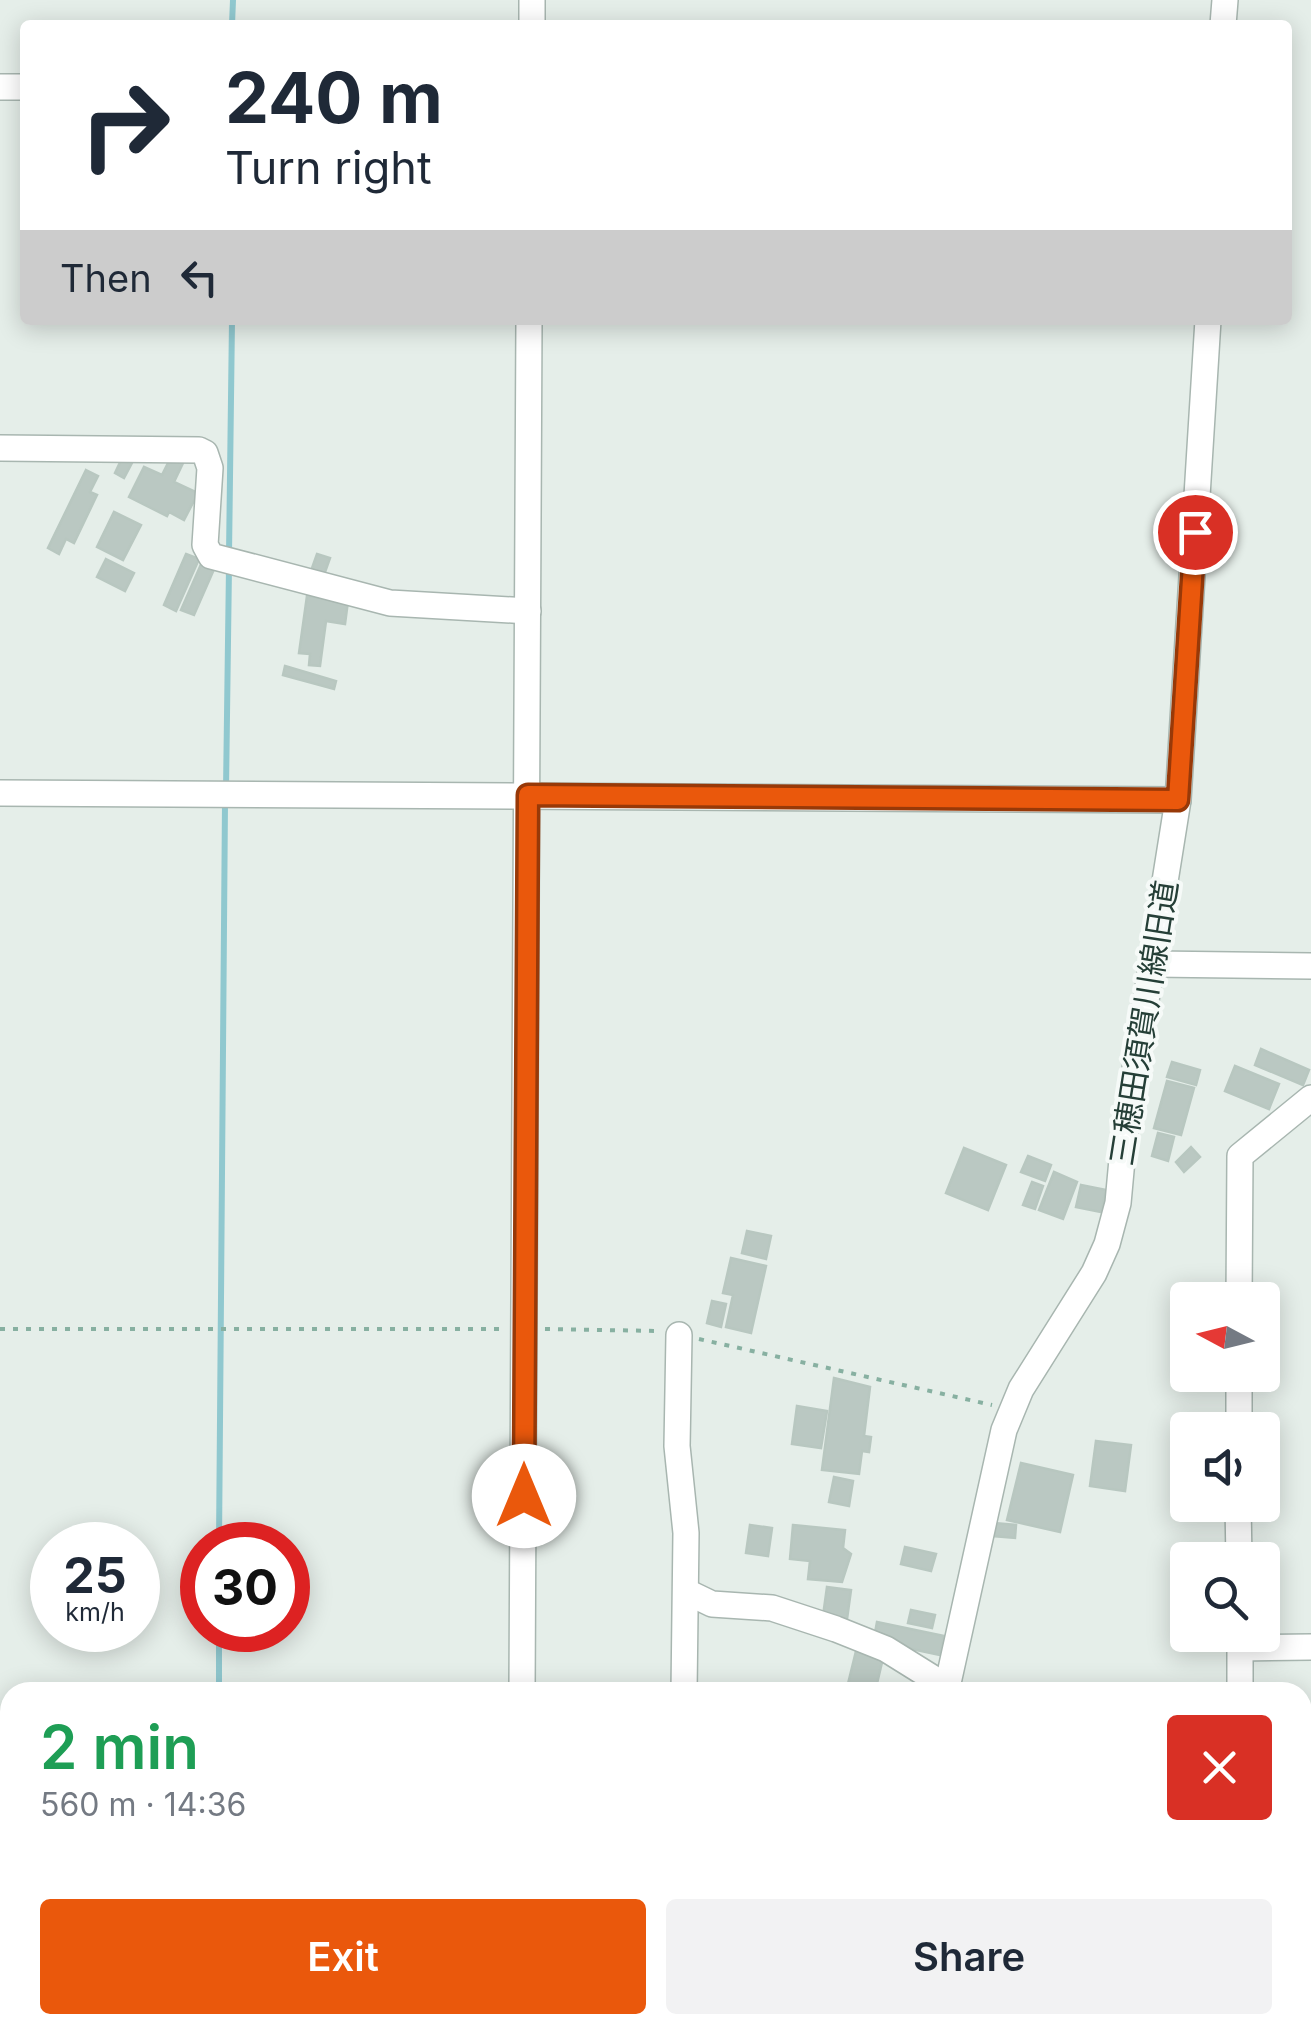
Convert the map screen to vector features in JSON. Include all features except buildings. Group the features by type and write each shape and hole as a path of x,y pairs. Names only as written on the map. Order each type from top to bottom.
{"street":[{"path":"522,1682 529,325"},
{"name":"三穂田須賀川線旧道","path":"948,1682 1004,1430 1022,1389 1108,1244 1118,1203 1124,1138 1178,800 1208,325"},
{"path":"0,448 199,450 205,452 210,468 205,546 211,556 390,603 528,611"},
{"path":"0,793 1178,800"},
{"path":"1154,964 1311,966"},
{"path":"1239,1282 1240,1156 1311,1098"},
{"path":"680,1335 677,1446 687,1592 684,1682"},
{"path":"687,1592 712,1604 772,1608 836,1628 881,1647 934,1682"},
{"path":"1280,1644 1311,1647"},
{"path":"1240,1652 1240,1682"}],"waterway":[{"path":"232,20 233,0"},
{"path":"229,555 232,325"},
{"path":"226,790 229,567"},
{"path":"219,1522 225,802"},
{"path":"219,1652 219,1682"}],"route":[{"path":"524,1496 528,795 1178,800 1195,532"}]}
